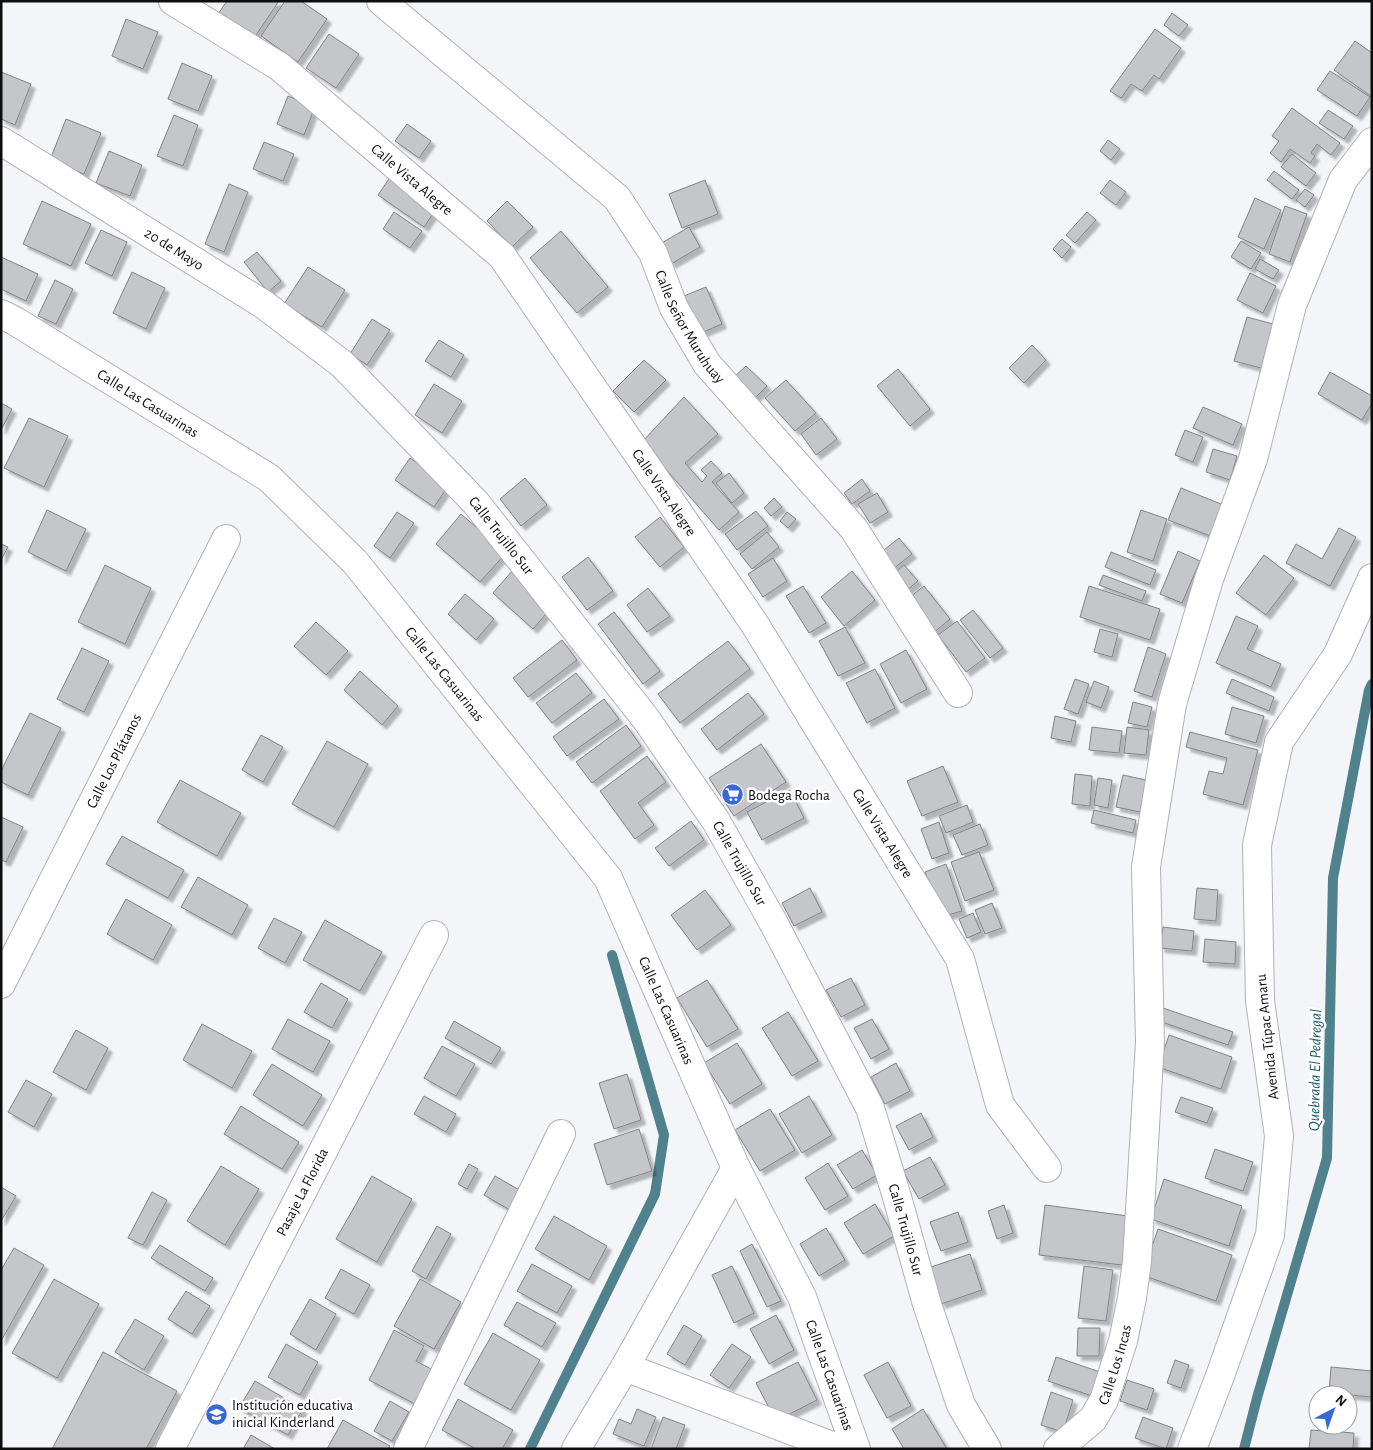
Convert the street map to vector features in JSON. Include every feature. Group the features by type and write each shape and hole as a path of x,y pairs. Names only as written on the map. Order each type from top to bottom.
{"street":[{"name":"Calle Vista Alegre","path":"173,1 280,67 502,256 754,623 960,959 1000,1105 1047,1168"},
{"name":"Calle Señor Muruhuay","path":"381,1 617,198 653,253 674,308 707,364 854,529 958,693"},
{"name":"20 de Mayo","path":"1,141 264,304 342,364"},
{"name":"Calle Los Incas","path":"1058,1449 1093,1420 1104,1400 1123,1342 1132,1298 1137,1261 1150,1042 1146,867 1172,704 1209,578 1253,459 1292,306 1343,180 1372,142"},
{"name":"Calle Las Casuarinas","path":"1,314 15,320 269,478 355,562 608,878 736,1168 802,1297 856,1449"},
{"name":"Calle Trujillo Sur","path":"342,364 476,502 646,719 716,821 774,922 870,1108 927,1304 961,1405 987,1449"},
{"name":"Calle Los Plátanos","path":"1,984 226,539"},
{"name":"Avenida Túpac Amaru","path":"1192,1449 1270,1235 1279,1136 1260,1001 1259,835 1279,742 1338,654 1372,578"},
{"name":"Pasaje La Florida","path":"170,1449 434,935"},
{"path":"408,1449 561,1134"},
{"path":"576,1449 625,1367 736,1168"},
{"path":"625,1367 840,1449"}],"building":[{"path":"227,1 279,1 252,41 216,17"},
{"path":"285,1 301,1 327,19 298,62 261,36"},
{"path":"1172,13 1188,25 1179,36 1164,25"},
{"path":"126,19 158,32 143,69 112,56"},
{"path":"1155,29 1181,48 1159,79 1154,75 1142,91 1131,84 1121,98 1110,91"},
{"path":"329,34 359,54 336,88 306,68"},
{"path":"1355,41 1372,53 1372,97 1334,70"},
{"path":"182,63 212,76 198,111 168,99"},
{"path":"1330,71 1370,97 1357,116 1317,90"},
{"path":"1,72 31,84 15,125 1,119"},
{"path":"288,96 315,107 304,135 277,124"},
{"path":"1292,108 1340,143 1331,155 1317,144 1311,153 1315,156 1310,163 1290,149 1281,162 1270,153 1279,141 1272,136"},
{"path":"1328,110 1353,126 1344,139 1319,123"},
{"path":"174,115 198,125 183,166 157,156"},
{"path":"66,119 101,133 84,174 50,160"},
{"path":"407,124 431,141 419,158 395,141"},
{"path":"1108,140 1120,149 1111,160 1100,151"},
{"path":"264,142 294,154 283,181 253,169"},
{"path":"109,151 142,165 130,196 96,183"},
{"path":"1292,154 1316,173 1306,186 1281,167"},
{"path":"1274,171 1299,190 1292,199 1267,180"},
{"path":"391,176 437,208 424,227 378,195"},
{"path":"705,180 718,214 682,228 669,194"},
{"path":"1110,180 1126,192 1116,205 1100,193"},
{"path":"229,184 248,192 224,252 205,244"},
{"path":"1305,189 1314,195 1305,207 1296,200"},
{"path":"1255,198 1281,210 1264,249 1238,237"},
{"path":"42,201 91,224 71,266 23,244"},
{"path":"507,201 533,227 512,247 487,221"},
{"path":"1285,206 1307,214 1290,262 1269,254"},
{"path":"394,212 422,231 410,248 383,229"},
{"path":"1087,212 1096,220 1075,243 1066,235"},
{"path":"689,227 700,247 671,264 660,244"},
{"path":"101,230 127,242 112,276 85,263"},
{"path":"561,231 608,287 577,313 530,258"},
{"path":"1062,239 1071,247 1062,258 1053,249"},
{"path":"1241,241 1261,253 1251,269 1231,257"},
{"path":"257,252 281,281 268,292 244,262"},
{"path":"1,257 38,274 26,301 1,289"},
{"path":"1260,259 1279,270 1273,279 1255,269"},
{"path":"308,267 345,290 322,327 284,304"},
{"path":"132,272 165,288 146,329 113,313"},
{"path":"1250,273 1276,286 1263,313 1237,300"},
{"path":"55,280 73,289 56,324 38,316"},
{"path":"706,287 722,324 701,333 684,296"},
{"path":"1247,317 1273,324 1261,368 1234,361"},
{"path":"372,319 390,330 367,365 350,354"},
{"path":"439,340 464,355 451,377 425,361"},
{"path":"1032,345 1046,360 1024,383 1009,368"},
{"path":"644,360 666,380 634,412 613,391"},
{"path":"746,366 767,386 752,401 731,380"},
{"path":"898,369 930,409 910,426 877,386"},
{"path":"1330,372 1372,396 1372,403 1362,420 1318,394"},
{"path":"786,380 816,413 795,431 765,398"},
{"path":"434,384 462,401 442,433 415,415"},
{"path":"684,397 718,434 685,463 702,482 707,476 701,470 711,461 722,473 712,482 739,512 719,530 642,442"},
{"path":"1,403 12,409 1,430"},
{"path":"1203,407 1242,424 1233,445 1193,428"},
{"path":"29,418 68,436 44,487 4,468"},
{"path":"821,418 837,439 816,455 801,434"},
{"path":"1185,430 1203,437 1193,462 1175,455"},
{"path":"1213,449 1237,456 1230,480 1206,472"},
{"path":"410,458 449,485 434,507 395,480"},
{"path":"729,473 744,493 732,503 716,483"},
{"path":"525,478 547,505 521,526 500,499"},
{"path":"862,479 870,491 852,504 844,493"},
{"path":"1181,488 1226,506 1213,537 1168,520"},
{"path":"877,493 888,512 870,523 858,504"},
{"path":"774,498 782,507 771,516 764,508"},
{"path":"47,510 86,529 66,571 28,552"},
{"path":"1141,510 1167,519 1153,561 1127,552"},
{"path":"756,511 768,526 737,550 725,534"},
{"path":"397,512 414,523 390,558 374,546"},
{"path":"787,512 796,519 788,528 780,521"},
{"path":"461,514 506,553 480,582 436,544"},
{"path":"660,517 684,547 660,567 635,537"},
{"path":"1339,528 1356,537 1330,586 1286,563 1296,544 1322,559"},
{"path":"767,532 779,547 752,569 740,554"},
{"path":"899,538 912,554 888,573 875,557"},
{"path":"1,544 8,547 1,560"},
{"path":"1178,551 1200,561 1182,603 1160,594"},
{"path":"1111,552 1156,570 1150,585 1105,567"},
{"path":"1264,555 1294,578 1266,615 1236,593"},
{"path":"588,557 613,591 587,610 562,577"},
{"path":"773,558 787,581 763,597 748,574"},
{"path":"105,565 151,588 125,644 78,622"},
{"path":"904,565 918,581 905,592 891,576"},
{"path":"513,570 553,606 533,629 493,593"},
{"path":"852,571 875,600 844,626 821,597"},
{"path":"1103,575 1146,591 1142,601 1099,585"},
{"path":"803,586 826,623 809,633 786,596"},
{"path":"924,586 950,619 932,634 905,601"},
{"path":"1089,586 1160,609 1150,640 1080,617"},
{"path":"648,588 670,616 647,632 627,605"},
{"path":"465,594 494,619 476,640 448,614"},
{"path":"973,610 1003,648 990,658 960,620"},
{"path":"614,612 660,671 643,684 598,624"},
{"path":"1236,616 1258,626 1247,649 1281,664 1271,687 1216,663"},
{"path":"957,621 985,658 966,672 938,635"},
{"path":"316,622 348,651 326,675 294,646"},
{"path":"845,627 865,663 838,676 819,641"},
{"path":"1100,629 1118,634 1112,657 1094,652"},
{"path":"562,640 577,660 528,697 513,678"},
{"path":"728,641 750,669 680,723 658,694"},
{"path":"1148,647 1166,654 1152,697 1134,691"},
{"path":"82,648 109,661 84,712 57,699"},
{"path":"906,650 927,689 901,703 880,664"},
{"path":"875,669 895,708 867,723 846,683"},
{"path":"360,671 398,706 382,725 344,690"},
{"path":"576,673 592,693 552,723 536,703"},
{"path":"1075,679 1089,684 1078,714 1064,709"},
{"path":"1232,679 1274,697 1269,711 1226,693"},
{"path":"1094,681 1109,687 1101,708 1086,702"},
{"path":"748,693 764,714 717,750 701,729"},
{"path":"604,699 619,719 567,756 553,737"},
{"path":"1133,702 1152,707 1147,727 1128,723"},
{"path":"1232,707 1264,716 1256,743 1225,734"},
{"path":"30,713 61,728 28,795 1,782 1,771"},
{"path":"1055,716 1076,721 1071,742 1051,738"},
{"path":"626,725 641,746 592,783 576,762"},
{"path":"1092,727 1122,731 1119,753 1089,750"},
{"path":"1127,727 1149,730 1146,755 1124,753"},
{"path":"1190,732 1258,750 1243,805 1203,794 1209,771 1223,774 1227,758 1186,747"},
{"path":"261,735 283,747 263,782 242,770"},
{"path":"327,741 368,764 334,827 292,804"},
{"path":"761,744 786,782 734,816 709,778"},
{"path":"647,756 666,782 638,803 654,825 635,839 600,791"},
{"path":"943,766 958,802 922,816 907,781"},
{"path":"1075,774 1092,776 1090,806 1072,804"},
{"path":"1123,775 1146,780 1140,812 1116,807"},
{"path":"1098,778 1112,780 1108,808 1094,805"},
{"path":"180,780 241,813 217,856 157,822"},
{"path":"790,790 804,818 762,840 747,812"},
{"path":"967,805 973,822 946,833 939,816"},
{"path":"1094,810 1136,820 1133,833 1091,823"},
{"path":"1,817 23,827 6,862 1,860"},
{"path":"691,821 704,840 669,866 655,848"},
{"path":"939,822 949,853 932,859 921,829"},
{"path":"980,824 988,845 962,855 953,835"},
{"path":"122,836 184,870 168,898 106,864"},
{"path":"979,852 994,890 965,901 951,862"},
{"path":"946,864 962,911 941,917 925,872"},
{"path":"198,877 248,905 232,935 181,907"},
{"path":"810,888 822,912 794,926 782,903"},
{"path":"1197,888 1218,890 1216,921 1194,919"},
{"path":"705,890 731,925 697,950 671,915"},
{"path":"126,899 172,925 153,960 107,934"},
{"path":"992,903 1002,928 985,934 975,910"},
{"path":"973,913 981,932 967,938 959,919"},
{"path":"274,918 302,932 285,963 258,948"},
{"path":"325,920 382,952 360,991 303,960"},
{"path":"1163,927 1194,931 1192,951 1160,948"},
{"path":"1205,939 1236,942 1235,964 1203,962"},
{"path":"851,978 865,1005 841,1017 826,990"},
{"path":"707,980 738,1029 707,1047 677,998"},
{"path":"321,983 348,999 332,1028 304,1012"},
{"path":"1163,1008 1233,1032 1228,1045 1159,1021"},
{"path":"788,1012 818,1061 792,1076 762,1028"},
{"path":"288,1019 330,1041 313,1072 272,1049"},
{"path":"872,1019 889,1049 871,1059 854,1028"},
{"path":"454,1021 501,1048 491,1064 445,1038"},
{"path":"202,1024 252,1051 232,1088 183,1060"},
{"path":"76,1030 108,1048 86,1090 53,1072"},
{"path":"1169,1035 1232,1057 1221,1089 1158,1067"},
{"path":"737,1043 762,1084 730,1104 704,1063"},
{"path":"442,1046 475,1064 456,1096 424,1078"},
{"path":"896,1063 910,1091 885,1104 871,1077"},
{"path":"272,1064 322,1095 303,1126 253,1095"},
{"path":"627,1074 641,1120 614,1129 599,1083"},
{"path":"26,1080 52,1094 34,1127 8,1112"},
{"path":"424,1096 456,1114 446,1132 414,1114"},
{"path":"809,1096 832,1135 802,1153 779,1114"},
{"path":"1181,1097 1213,1108 1207,1123 1175,1112"},
{"path":"241,1106 299,1142 282,1169 224,1134"},
{"path":"770,1109 795,1150 760,1171 735,1130"},
{"path":"921,1113 933,1137 909,1150 896,1126"},
{"path":"639,1129 652,1171 607,1185 594,1144"},
{"path":"1215,1149 1253,1162 1243,1191 1205,1178"},
{"path":"862,1150 877,1175 853,1189 837,1165"},
{"path":"930,1157 945,1185 919,1199 903,1171"},
{"path":"828,1163 848,1196 825,1210 805,1178"},
{"path":"469,1164 478,1169 467,1189 458,1184"},
{"path":"221,1166 259,1189 225,1245 187,1221"},
{"path":"372,1176 412,1199 377,1262 336,1239"},
{"path":"495,1176 521,1191 510,1210 484,1195"},
{"path":"1164,1179 1242,1206 1229,1246 1151,1219"},
{"path":"1,1187 16,1196 1,1221"},
{"path":"152,1192 167,1200 143,1245 128,1238"},
{"path":"875,1204 894,1236 863,1254 844,1223"},
{"path":"1004,1205 1013,1233 997,1239 988,1211"},
{"path":"1045,1205 1128,1216 1122,1265 1039,1255"},
{"path":"958,1212 968,1242 941,1251 930,1222"},
{"path":"554,1216 607,1246 589,1280 535,1249"},
{"path":"437,1226 451,1234 426,1279 412,1271"},
{"path":"826,1228 845,1260 819,1276 800,1244"},
{"path":"1158,1229 1232,1255 1216,1301 1142,1275"},
{"path":"752,1244 781,1301 767,1307 740,1251"},
{"path":"160,1245 213,1278 205,1291 151,1258"},
{"path":"14,1248 44,1265 1,1341 1,1270"},
{"path":"970,1254 982,1290 941,1304 928,1268"},
{"path":"532,1264 572,1286 557,1313 517,1291"},
{"path":"732,1266 754,1313 734,1323 712,1275"},
{"path":"1084,1266 1113,1270 1106,1321 1078,1318"},
{"path":"341,1269 370,1285 354,1314 325,1298"},
{"path":"54,1279 99,1304 57,1378 12,1353"},
{"path":"420,1279 461,1302 434,1349 394,1326"},
{"path":"186,1291 210,1306 192,1334 168,1319"},
{"path":"310,1299 336,1314 316,1350 290,1334"},
{"path":"517,1302 556,1323 542,1347 504,1325"},
{"path":"776,1315 794,1350 769,1364 750,1329"},
{"path":"135,1319 164,1336 144,1370 115,1352"},
{"path":"684,1325 702,1336 685,1365 667,1354"},
{"path":"1078,1328 1100,1328 1099,1356 1077,1356"},
{"path":"394,1330 424,1346 416,1361 433,1370 415,1404 369,1380"},
{"path":"493,1333 540,1360 511,1410 464,1384"},
{"path":"286,1344 318,1362 300,1395 268,1377"},
{"path":"732,1344 751,1357 729,1388 710,1375"},
{"path":"103,1352 177,1391 146,1449 52,1449"},
{"path":"1056,1357 1100,1372 1092,1396 1048,1381"},
{"path":"1175,1360 1189,1365 1181,1388 1167,1383"},
{"path":"798,1362 817,1400 776,1421 756,1383"},
{"path":"888,1362 911,1406 887,1418 864,1375"},
{"path":"1331,1367 1372,1371 1372,1397 1358,1396 1358,1385 1330,1385"},
{"path":"1127,1380 1154,1389 1147,1410 1120,1401"},
{"path":"255,1381 303,1409 288,1435 239,1408"},
{"path":"1051,1392 1073,1400 1063,1432 1041,1425"},
{"path":"458,1399 513,1430 502,1449 476,1449 442,1430"},
{"path":"390,1401 409,1412 392,1441 374,1431"},
{"path":"637,1409 656,1417 644,1446 613,1434 619,1419 631,1424"},
{"path":"923,1409 947,1449 904,1449 892,1429"},
{"path":"663,1417 685,1425 676,1449 651,1449"},
{"path":"1143,1417 1173,1428 1166,1449 1135,1438"},
{"path":"343,1420 390,1446 388,1449 327,1449"},
{"path":"251,1435 275,1449 243,1449"},
{"path":"1310,1435 1354,1435 1353,1449 1309,1449"}],"waterway":[{"name":"Quebrada El Pedregal","path":"1244,1449 1327,1158 1333,878 1369,690 1372,684"},
{"path":"530,1449 655,1194 664,1135 612,955"}],"place":[{"name":"Bodega Rocha","path":"732,795"},
{"name":"Institución educativa inicial Kinderland","path":"216,1414"}]}
